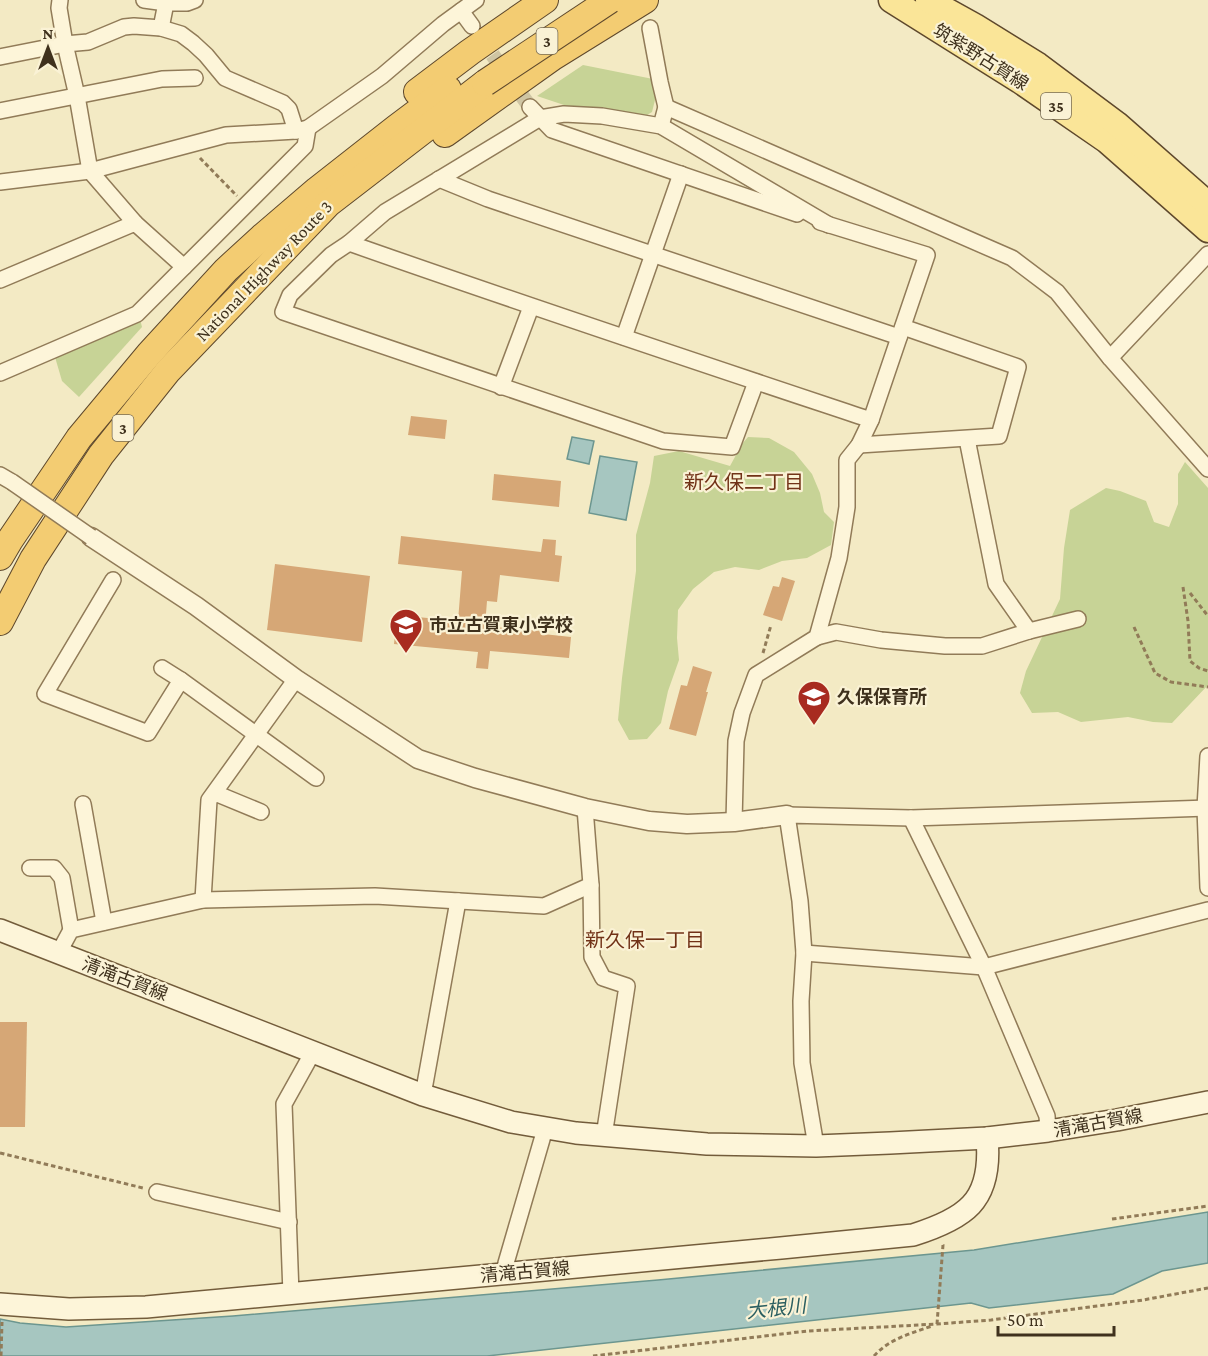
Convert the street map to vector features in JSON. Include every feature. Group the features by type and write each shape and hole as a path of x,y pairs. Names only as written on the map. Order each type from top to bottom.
{"highway":[{"path":"269,246 306,182 386,116 470,52 545,0"},
{"path":"504,29 551,0"},
{"name":"National Highway Route 3","path":"481,75 579,0"},
{"name":"National Highway Route 3","path":"0,622 33,560 101,455 269,246 317,190 396,128 481,75 610,0"},
{"path":"269,246 339,213 553,57 645,0"},
{"name":"National Highway Route 3","path":"0,557 79,438 149,354 226,270 269,246"}],"main road":[{"name":"筑紫野古賀線","path":"891,0 1020,81 1107,141 1208,230"},
{"name":"筑紫野古賀線","path":"928,0 1038,65 1117,124 1208,204"},
{"name":"清滝古賀線","path":"0,930 423,1095 511,1122 545,1129 707,1144 816,1146 890,1143 987,1138 1048,1131 1208,1102"},
{"name":"清滝古賀線","path":"1,1309 146,1307 913,1235 933,1229 971,1205 983,1185 988,1154 987,1138"}],"street":[{"path":"60,0 59,8 65,44 78,96 90,171 135,223 184,267"},
{"path":"144,0 166,3 187,3 195,0"},
{"path":"0,182 90,171 226,135 302,130 382,75 443,24 476,0"},
{"path":"161,28 166,3"},
{"path":"461,11 472,26"},
{"path":"0,57 65,44 88,42 124,27 161,28 181,34 193,43 225,78 283,103 302,130 305,146 137,314 0,373"},
{"path":"650,28 666,108 661,126"},
{"path":"0,111 162,79 195,78"},
{"path":"666,108 1012,258 1058,291 1110,358 1208,469"},
{"path":"535,112 552,130 829,225 927,255 871,420 859,445 847,460 847,507 839,558 817,637"},
{"path":"756,382 732,447 663,441 283,312 290,295 301,284 331,255 349,243 385,212 439,179 535,112 602,116 661,126 829,225"},
{"path":"624,337 681,174"},
{"path":"439,179 488,199 652,254 1018,367 999,436 859,445"},
{"path":"0,280 135,223"},
{"path":"349,243 531,307 871,420"},
{"path":"1110,358 1208,254"},
{"path":"501,387 531,307"},
{"path":"967,439 996,584 1029,631"},
{"path":"6,479 196,606 296,679 418,759 475,778 585,808 649,821 687,824 734,822 787,815 911,818 1206,808"},
{"path":"113,580 45,694 148,733 181,680"},
{"path":"734,822 736,741 742,712 756,675 817,637 836,632 881,640 945,646 982,646 1078,619"},
{"path":"162,668 316,778"},
{"path":"203,900 209,800 296,679"},
{"path":"1208,756 1206,808 1208,888"},
{"path":"214,793 261,812"},
{"path":"83,804 104,922"},
{"path":"585,808 591,885 592,957 603,978 627,986 604,1136"},
{"path":"787,815 800,901 804,953 801,1001 802,1063 816,1146"},
{"path":"911,818 984,967 1047,1116 1048,1131"},
{"path":"30,868 54,868 62,878 71,930 58,954"},
{"path":"71,930 203,900 375,896 544,906 591,885"},
{"path":"423,1095 458,901"},
{"path":"804,953 984,967 1208,909"},
{"path":"291,1294 284,1104 313,1052"},
{"path":"507,1273 506,1263 545,1129"},
{"path":"157,1192 289,1222"}],"path":[{"path":"188,146 245,205"},
{"path":"1183,587 1190,661 1198,669 1208,671"},
{"path":"1190,593 1208,616"},
{"path":"756,675 771,625"},
{"path":"1134,627 1155,673 1171,682 1208,687"},
{"path":"0,1153 157,1192"},
{"path":"1112,1219 1208,1206"},
{"path":"937,1324 943,1245"},
{"path":"593,1356 808,1331 991,1320 1143,1300 1208,1288"},
{"path":"1,1309 1,1356"},
{"path":"874,1356 878,1351 903,1336 937,1324"}],"green space":[{"path":"583,65 653,79 657,92 652,112 647,115 576,109 537,96"},
{"path":"140,319 142,327 79,397 62,381 55,357"},
{"path":"748,437 769,438 794,452 812,474 820,493 824,512 834,522 831,545 807,558 782,561 759,570 735,567 714,572 693,589 678,610 679,660 668,691 661,723 647,739 629,740 618,720 636,571 636,535 650,483 654,456 679,451 730,466"},
{"path":"1185,462 1208,488 1208,685 1172,723 1128,717 1081,722 1058,712 1032,713 1020,693 1026,671 1060,599 1070,510 1106,488 1146,501 1154,522 1169,527 1178,504 1178,474"}],"water":[{"path":"572,437 594,441 589,464 567,459"},
{"path":"600,456 637,462 626,520 589,513"},
{"name":"大根川","path":"1208,1212 1208,1263 1162,1271 1113,1294 989,1308 971,1303 487,1356 0,1356 0,1319 66,1327 233,1316 658,1280 974,1250"}],"building":[{"path":"411,416 447,420 445,439 408,435"},
{"path":"494,474 561,481 559,507 492,500"},
{"path":"401,536 541,552 543,539 556,540 555,555 562,556 559,582 500,575 497,602 487,601 485,626 543,631 543,634 571,637 569,658 490,651 488,669 476,668 478,652 394,644 397,615 458,621 462,571 398,564"},
{"path":"275,564 370,576 362,642 267,630"},
{"path":"782,577 795,581 782,621 763,615 773,586 779,587"},
{"path":"693,666 712,672 696,736 669,729 681,685 687,686"},
{"path":"0,1022 27,1022 25,1127 0,1127"}],"tunnel":[{"path":"479,36 530,107"}],"place":[{"name":"市立古賀東小学校","path":"406,654"},
{"name":"久保保育所","path":"814,726"}],"district":[{"name":"新久保二丁目","path":"744,482"},
{"name":"新久保一丁目","path":"645,940"}]}
